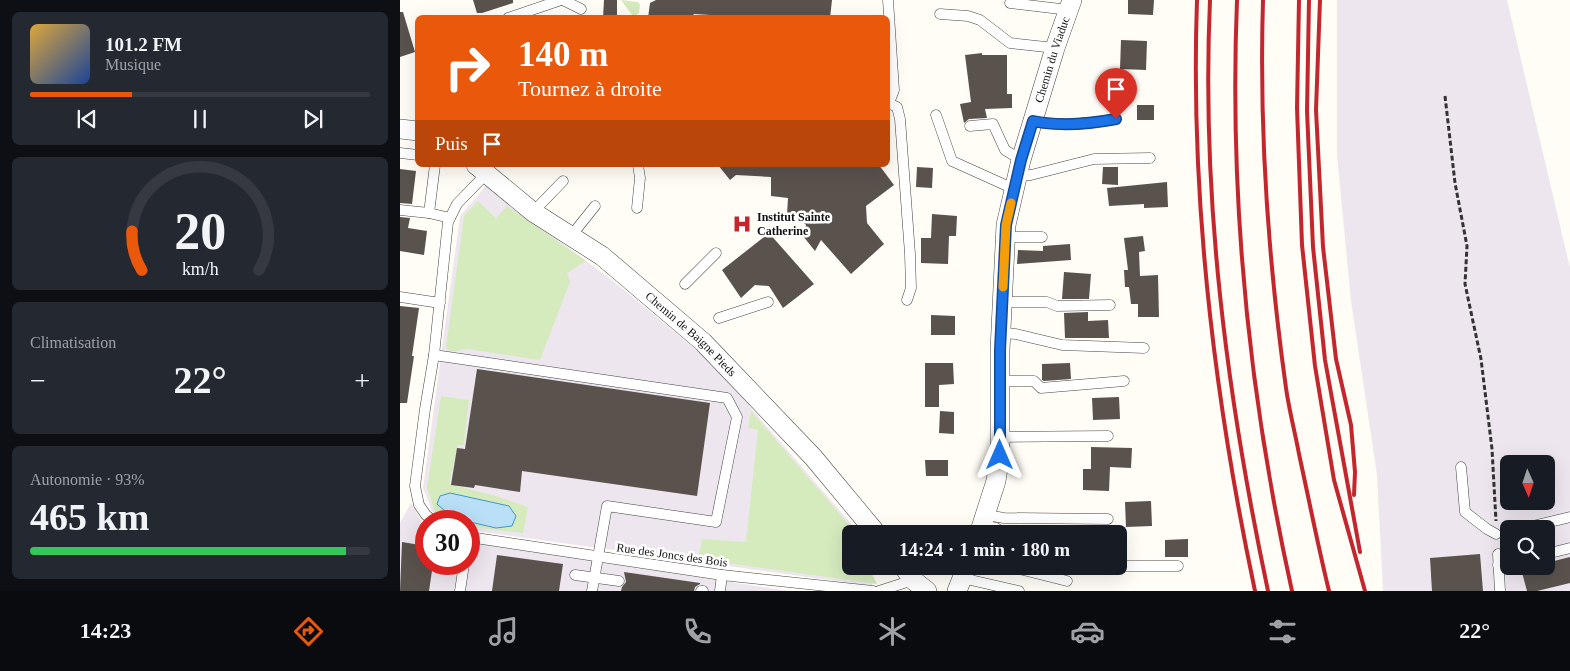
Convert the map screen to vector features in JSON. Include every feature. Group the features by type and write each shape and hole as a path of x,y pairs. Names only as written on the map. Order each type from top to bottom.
{"street":[{"name":"Chemin du Viaduc","path":"982,525 996,481 1000,455 1001,333 1006,225 1033,121 1055,48 1071,5"},
{"path":"400,129 415,132"},
{"name":"Chemin de Baigne Pieds","path":"481,169 533,212 602,256 704,342 813,457 870,525"}],"lane":[{"path":"524,15 562,0 581,10"},
{"path":"888,0 889,15"},
{"path":"1010,3 1071,5"},
{"path":"940,14 968,16 980,20 1010,43 1055,48"},
{"path":"890,30 894,90 890,99"},
{"path":"890,104 897,107 901,127 911,288 907,300"},
{"path":"936,115 952,161 1018,175 1031,175 1094,159 1150,158"},
{"path":"1033,121 1046,124 1091,124 1116,119"},
{"path":"970,126 993,124 1018,175"},
{"path":"400,153 415,155"},
{"path":"429,212 435,167"},
{"path":"637,208 640,178 638,167"},
{"path":"422,510 419,505 415,486 434,355 448,222 457,204 481,169"},
{"path":"533,212 562,181"},
{"path":"571,236 595,206"},
{"path":"400,210 429,212 450,218"},
{"path":"1006,238 1042,237"},
{"path":"685,284 716,253"},
{"path":"400,298 440,303"},
{"path":"718,318 768,302"},
{"path":"1002,302 1047,302 1057,306 1110,305"},
{"path":"1001,333 1016,334 1062,345 1144,348"},
{"path":"434,355 727,398 737,417 716,522 607,506 592,591"},
{"path":"1000,381 1034,381 1041,388 1124,381"},
{"path":"1000,437 1108,436"},
{"path":"1460,468 1466,512 1496,534"},
{"path":"1555,521 1570,517"},
{"path":"982,525 1004,518 1108,519"},
{"name":"Rue des Joncs des Bois","path":"480,539 722,575 873,591"},
{"path":"1555,552 1570,548"},
{"path":"1498,554 1500,591"},
{"path":"1127,566 1178,566"},
{"path":"460,591 462,575"},
{"path":"575,575 619,581"},
{"path":"720,591 722,575"},
{"path":"1043,575 1067,581"},
{"path":"962,578 1019,591"},
{"path":"879,591 914,579"}],"path":[{"path":"1445,96 1455,183 1467,246 1465,284 1481,359 1492,449 1496,534"}],"shaded area":[{"path":"1337,0 1507,0 1570,268 1570,591 1383,591 1377,475 1351,301 1337,155"},
{"path":"486,186 613,281 713,364 852,525 842,525 842,575 873,575 872,586 480,532 480,510 432,510 423,488 460,216"},
{"path":"411,503 415,510 415,575 480,575 480,544 788,591 400,591 400,523"}],"green space":[{"path":"621,0 638,2 640,5 639,13 632,15"},
{"path":"478,201 496,218 507,206 586,261 567,273 570,282 540,360 467,349 450,352 446,347 464,216"},
{"path":"441,396 469,400 464,445 458,445 449,484 496,496 528,507 523,533 480,528 480,510 434,510 427,488"},
{"path":"751,411 849,525 842,525 842,575 872,575 877,584 698,559 702,539 746,542 758,430 748,428"}],"water":[{"path":"450,493 509,506 516,516 512,526 496,528 480,524 480,510 444,510 437,504 440,496"}],"building":[{"path":"473,0 513,0 513,3 477,13"},
{"path":"604,0 617,0 617,15 603,15"},
{"path":"656,0 832,0 830,15 648,15 650,3"},
{"path":"1128,0 1154,0 1153,15 1128,14"},
{"path":"400,12 403,12 415,52 400,57"},
{"path":"1121,40 1147,41 1146,70 1120,69"},
{"path":"982,53 982,55 1007,55 1007,94 1012,94 1012,108 985,109 987,118 969,119 964,123 960,104 971,102 965,55"},
{"path":"1137,105 1154,105 1154,120 1137,120"},
{"path":"720,167 880,167 894,185 866,206 867,223 884,244 851,274 821,240 815,251 803,236 806,225 798,216 787,215 788,198 771,196 771,177 736,175 730,180"},
{"path":"917,167 933,168 932,188 916,187"},
{"path":"1103,167 1118,167 1118,185 1102,184"},
{"path":"400,169 416,171 412,204 400,203"},
{"path":"1167,182 1168,207 1144,208 1144,204 1109,206 1107,188"},
{"path":"932,214 957,216 956,236 949,236 948,264 921,263 921,238 931,238"},
{"path":"400,217 410,218 408,228 427,231 424,255 400,251"},
{"path":"769,233 814,284 783,308 769,286 755,285 741,298 722,270"},
{"path":"1143,236 1145,251 1139,252 1140,276 1158,275 1159,317 1138,317 1138,304 1131,304 1129,287 1125,287 1124,270 1128,270 1124,238"},
{"path":"1070,244 1071,260 1017,264 1018,250 1043,251 1043,246"},
{"path":"1064,272 1091,274 1089,299 1062,299"},
{"path":"400,306 419,308 407,403 400,403"},
{"path":"1088,312 1088,321 1108,320 1109,338 1065,338 1064,313"},
{"path":"931,315 955,316 955,335 931,335"},
{"path":"925,363 953,363 954,384 939,385 939,407 925,407"},
{"path":"1070,363 1071,379 1042,380 1042,364"},
{"path":"477,369 710,403 697,496 522,471 520,492 475,485 474,488 451,485 457,448 465,449"},
{"path":"1119,397 1120,419 1093,420 1092,398"},
{"path":"940,411 954,412 954,434 939,433"},
{"path":"1091,447 1132,448 1131,468 1110,467 1109,491 1083,490 1083,469 1091,469"},
{"path":"925,460 948,460 948,476 926,476"},
{"path":"1151,501 1152,526 1127,527 1125,502"},
{"path":"1188,539 1188,557 1165,557 1165,540"},
{"path":"402,542 415,544 415,575 431,575 429,591 400,591"},
{"path":"1480,554 1483,591 1432,591 1430,558"},
{"path":"497,555 563,564 559,591 492,591"},
{"path":"1570,557 1570,583 1537,591 1527,591 1523,575 1555,575 1555,561"},
{"path":"624,572 700,584 695,587 694,591 621,591 626,582"}],"railway":[{"path":"1197,0 1197,149 1208,297 1228,445 1255,591"},
{"path":"1210,0 1208,75 1210,149 1220,297 1240,445 1268,591"},
{"path":"1237,0 1236,149 1245,297 1264,445 1292,591"},
{"path":"1263,0 1262,97 1266,194 1274,291 1286,388 1329,591"},
{"path":"1299,0 1297,108 1302,245 1315,366 1334,480 1365,591"},
{"path":"1309,0 1307,111 1313,247 1325,360 1360,552"},
{"path":"1320,0 1316,110 1323,247 1336,359 1351,425 1355,472 1354,495"}],"slow traffic":[{"path":"1003,287 1006,225 1011,203"}],"place":[{"name":"Institut Sainte Catherine","path":"742,224"}],"route":[{"path":"1000,455 1000,350 1006,225 1021,160 1033,121 1046,124 1091,124 1116,119"}]}
